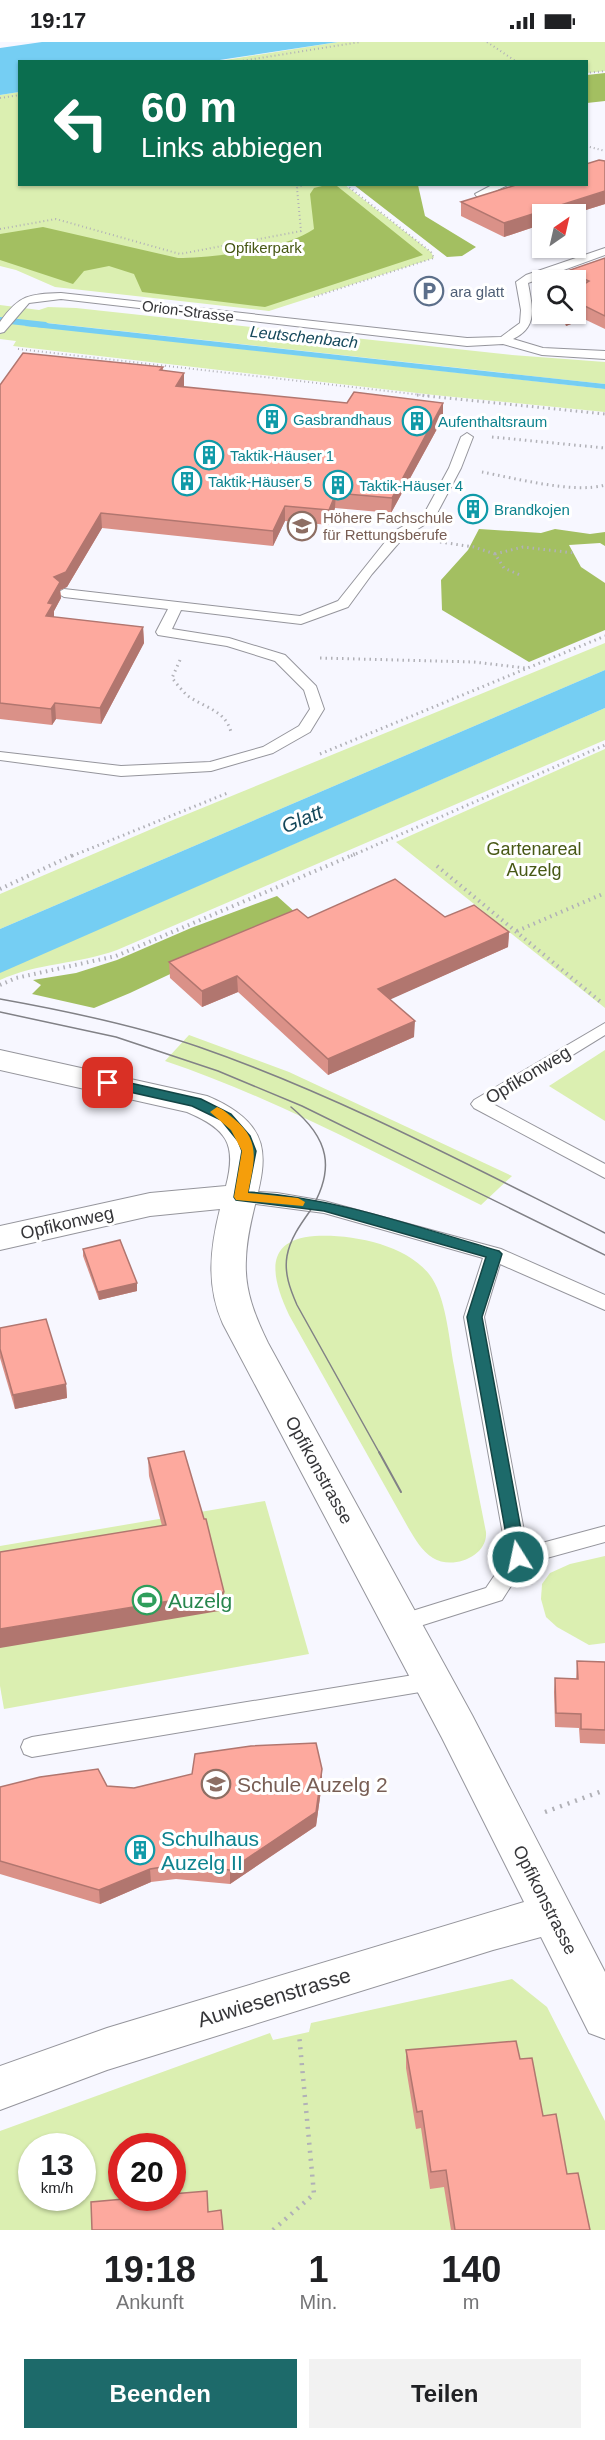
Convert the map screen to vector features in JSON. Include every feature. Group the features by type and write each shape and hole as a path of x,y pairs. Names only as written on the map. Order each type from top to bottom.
{"street":[{"name":"Opfikonstrasse","path":"0,1060 176,1097 211,1108 236,1127 245,1139 249,1151 229,1246 229,1290 234,1308 250,1343 432,1681 605,2018"},
{"name":"Opfikonweg","path":"0,1238 162,1201 204,1196 241,1197"},
{"name":"Auwiesenstrasse","path":"0,2088 107,2049 493,1930 551,1915"}],"lane":[{"path":"486,201 480,194 499,186"},
{"path":"503,340 520,333 528,319 522,282 530,277 605,251"},
{"name":"Orion-Strasse","path":"0,330 19,303 31,297 61,296 467,342 503,340 542,351 605,355"},
{"path":"64,593 301,620 343,604 367,571 398,535 429,516 455,468 467,437"},
{"path":"0,756 121,771 211,765 268,750 305,729 317,709 311,689 280,658 229,642 163,632 176,607"},
{"name":"Opfikonweg","path":"605,1028 480,1104 605,1172"},
{"path":"241,1197 277,1199 324,1207 494,1254 605,1304"},
{"path":"494,1254 474,1317 518,1557"},
{"path":"400,1623 494,1594 518,1557 605,1533"},
{"path":"32,1747 432,1681"}],"path":[{"path":"248,60 360,42"},
{"path":"487,42 514,60"},
{"path":"588,73 605,71"},
{"path":"0,98 18,95"},
{"path":"588,147 605,151"},
{"path":"0,229 56,219 180,254 301,231 297,188 300,186"},
{"path":"314,297 434,258 431,252 348,186"},
{"path":"12,348 303,383 605,414"},
{"path":"467,437 508,437 605,448"},
{"path":"455,468 556,485 598,488 605,485"},
{"path":"353,519 362,499"},
{"path":"398,535 474,547 495,554 523,547 574,553"},
{"path":"495,554 504,568 520,575"},
{"path":"280,658 308,657 355,662 410,663 471,661 527,668"},
{"path":"177,665 172,678 187,695 212,708 230,725 232,740 224,762"},
{"path":"0,985 16,978 116,956 605,745"},
{"path":"437,866 605,1005"},
{"path":"517,932 605,893"},
{"path":"545,1812 605,1790"},
{"path":"273,2230 314,2194 299,2030"}],"green space":[{"path":"338,42 605,42 605,71 588,73 588,60 226,60"},
{"path":"605,73 605,101 588,103 588,75"},
{"name":"Opfikerpark","path":"18,92 18,186 346,186 431,252 434,258 269,311 55,287 16,270 0,266 0,95"},
{"path":"337,186 423,255 265,307 142,292 134,274 109,266 84,271 73,284 0,260 0,234 43,227 178,258 229,254 268,247 302,236 314,229 310,194 314,188"},
{"path":"355,186 418,186 425,216 476,247 462,256 447,257"},
{"path":"0,305 39,310 48,307 76,308 512,355 605,362 605,384 29,321 26,325 605,389 605,412 434,395 13,346 16,341 0,339"},
{"path":"479,529 541,533 555,529 590,534 605,532 605,546 600,543 569,545 581,567 605,583 605,630 529,662 442,610 441,580 468,550"},
{"path":"605,643 605,670 0,929 0,894 168,822"},
{"path":"605,708 605,740 117,950 29,970 0,980 0,972"},
{"name":"Gartenareal Auzelg","path":"605,749 605,1008 396,842"},
{"path":"277,896 297,914 94,1008 32,994 41,985 33,980 76,973 117,960 191,928"},
{"path":"189,1035 289,1072 512,1176 481,1205 286,1109 165,1061"},
{"path":"605,1050 605,1121 549,1086"},
{"path":"315,1236 361,1239 392,1248 419,1264 435,1283 446,1318 486,1532 481,1548 467,1559 450,1563 441,1561 433,1558 419,1545 289,1315 278,1288 276,1263 279,1253 286,1245 298,1239"},
{"name":"Auzelg","path":"265,1501 309,1654 4,1709 0,1686 0,1546"},
{"path":"605,1556 605,1643 589,1645 557,1627 546,1617 541,1599 542,1584 550,1573 570,1564"},
{"path":"512,1979 547,2007 605,2121 605,2230 0,2230 0,2131 270,2033 273,2040 309,2032 311,2023"}],"water":[{"path":"42,42 338,42 220,60 18,60 18,92 0,95 0,48"},
{"path":"28,321 605,384 605,389 25,326"},
{"name":"Glatt","path":"605,670 605,708 0,973 0,929"}],"building":[{"path":"599,160 605,161 605,191 564,204 532,204 532,214 504,223 461,202 513,186 588,186 588,163"},
{"path":"605,258 605,316 586,306 586,283 589,281 586,280 586,270 570,270"},
{"path":"23,353 163,367 160,370 184,373 176,386 347,403 354,392 443,403 392,498 336,493 329,510 285,506 273,531 101,513 66,572 54,577 60,582 48,603 53,604 46,616 143,627 100,708 55,703 51,709 0,703 0,385"},
{"path":"395,879 445,917 474,905 509,932 378,989 415,1021 328,1059 237,976 202,991 169,962 297,909 308,918"},
{"path":"120,1240 137,1283 98,1292 83,1249"},
{"path":"46,1319 66,1384 13,1395 0,1349 0,1328"},
{"path":"184,1451 204,1519 206,1519 224,1592 0,1629 0,1552 166,1525 148,1458"},
{"path":"577,1661 605,1662 605,1730 581,1729 581,1714 556,1713 555,1678 578,1679"},
{"name":"Schulhaus Auzelg II","path":"316,1743 322,1769 316,1812 230,1870 175,1865 150,1869 99,1890 0,1861 0,1787 40,1777 98,1769 107,1786 134,1788 192,1774 195,1754 251,1746"},
{"path":"516,2041 520,2059 532,2058 543,2116 556,2114 567,2174 578,2173 590,2230 455,2230 446,2170 431,2172 422,2111 417,2112 406,2050"},
{"path":"207,2191 208,2212 221,2210 223,2230 92,2230 91,2211 96,2211 96,2202 108,2200 108,2211 186,2211 186,2193"}],"waterway":[{"name":"Leutschenbach","path":"0,320 46,325"}],"tram line":[{"path":"0,999 126,1025 199,1047 251,1066 405,1134 605,1233"},
{"path":"0,1012 116,1037 218,1071 302,1106 605,1255"},
{"path":"291,1107 314,1130 321,1142 325,1168 318,1196 288,1250 286,1262 288,1281 297,1305 380,1454"},
{"path":"379,1452 401,1492"}],"slow traffic":[{"path":"217,1112 236,1127 245,1139 249,1151 241,1197 298,1202"}],"place":[{"name":"ara glatt","path":"429,291"},
{"name":"Gasbrandhaus","path":"272,419"},
{"name":"Aufenthaltsraum","path":"417,421"},
{"name":"Taktik-Häuser 1","path":"209,455"},
{"name":"Taktik-Häuser 5","path":"187,481"},
{"name":"Taktik-Häuser 4","path":"338,485"},
{"name":"Brandkojen","path":"473,509"},
{"name":"Höhere Fachschule für Rettungsberufe","path":"302,526"},
{"name":"Auzelg","path":"147,1600"},
{"name":"Schule Auzelg 2","path":"216,1784"},
{"name":"Schulhaus Auzelg II","path":"140,1850"}],"route":[{"path":"108,1083 196,1102 226,1117 245,1139 249,1151 241,1197 277,1199 324,1207 494,1254 474,1317 518,1557"}]}
